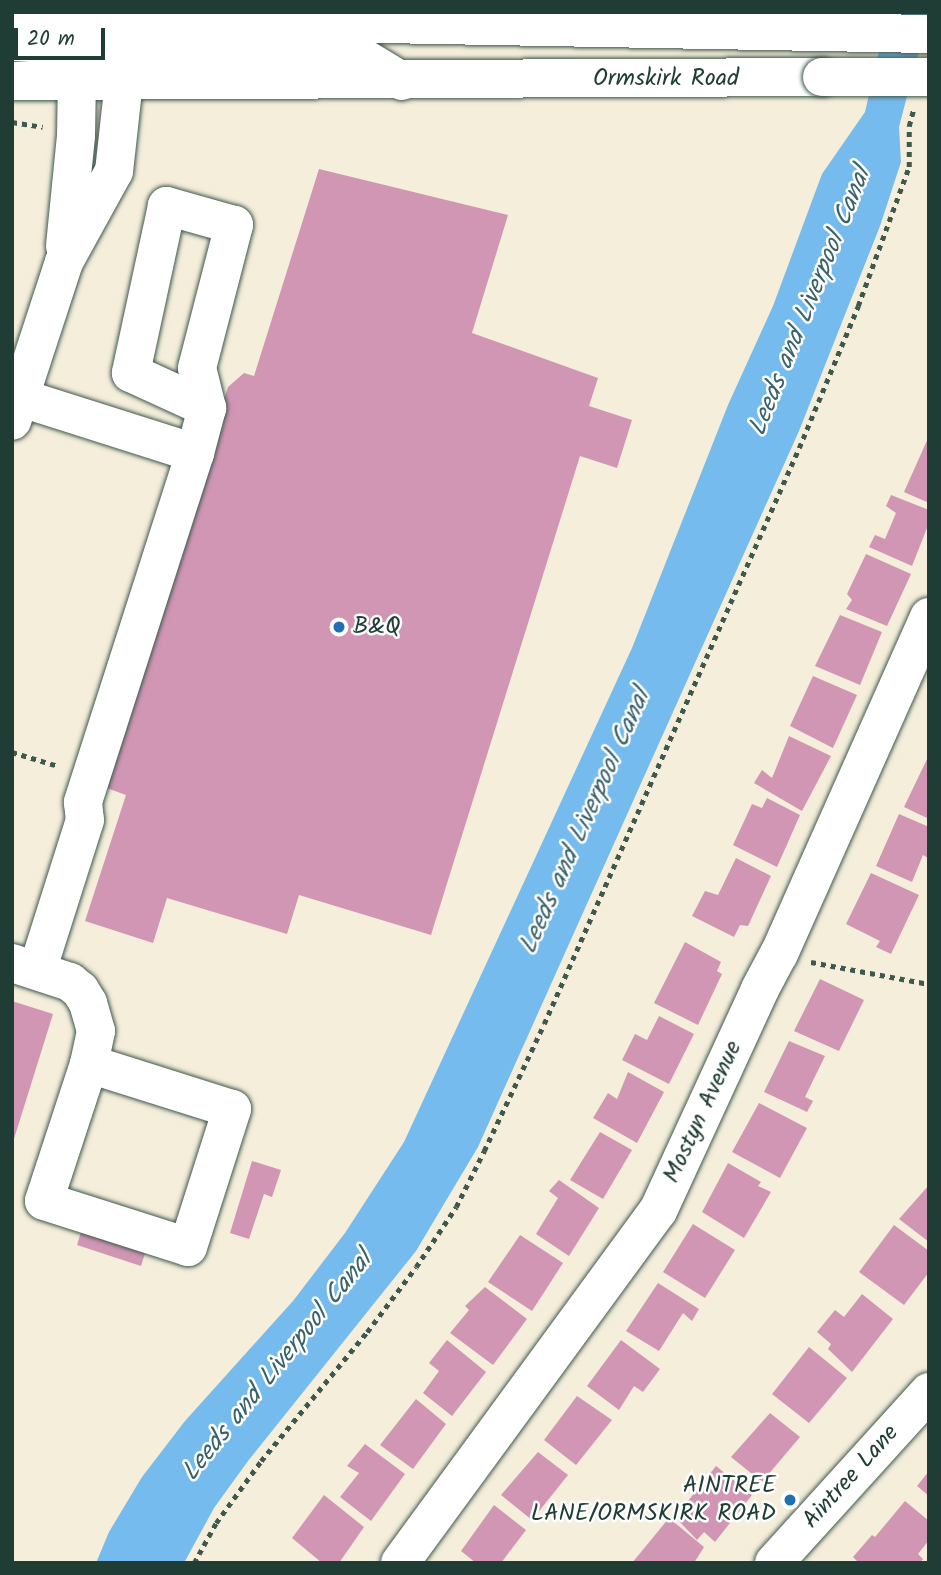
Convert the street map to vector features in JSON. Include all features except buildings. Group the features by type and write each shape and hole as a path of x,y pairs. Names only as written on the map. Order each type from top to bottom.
{"main road":[{"name":"Ormskirk Road","path":"12,21 66,40 115,41 929,34"},
{"name":"Ormskirk Road","path":"12,81 66,40 359,55 402,81 822,77 922,88"},
{"path":"12,42 66,40 75,145 64,262"},
{"path":"115,41 114,171 64,262 15,404 195,453"},
{"path":"89,1063 232,1108 188,1247 44,1201 89,1063 96,1031 88,1003 80,990 70,982 25,967 85,820 83,802 207,408 197,368 234,225 167,206 131,373 207,408"},
{"name":"Mostyn Avenue","path":"400,1563 658,1211 760,989 779,954 929,617"},
{"name":"Aintree Lane","path":"774,1563 929,1392"}],"path":[{"path":"194,1563 216,1523 261,1461 368,1332 416,1267 456,1207 484,1152 713,647 821,396 909,167 909,126 922,88"},
{"path":"12,751 91,777"},
{"path":"779,954 838,970 929,984"}],"water":[{"name":"Leeds and Liverpool Canal","path":"888,12 929,12 899,127 901,162 880,226 799,431 478,1147 416,1251 248,1461 214,1508 184,1563 96,1563 109,1532 142,1477 185,1421 293,1301 345,1233 404,1142 632,648 728,405 773,306 822,174 865,112"}],"place":[{"name":"B&Q","path":"339,627"},
{"name":"AINTREE LANE/ORMSKIRK ROAD","path":"790,1500"}]}
